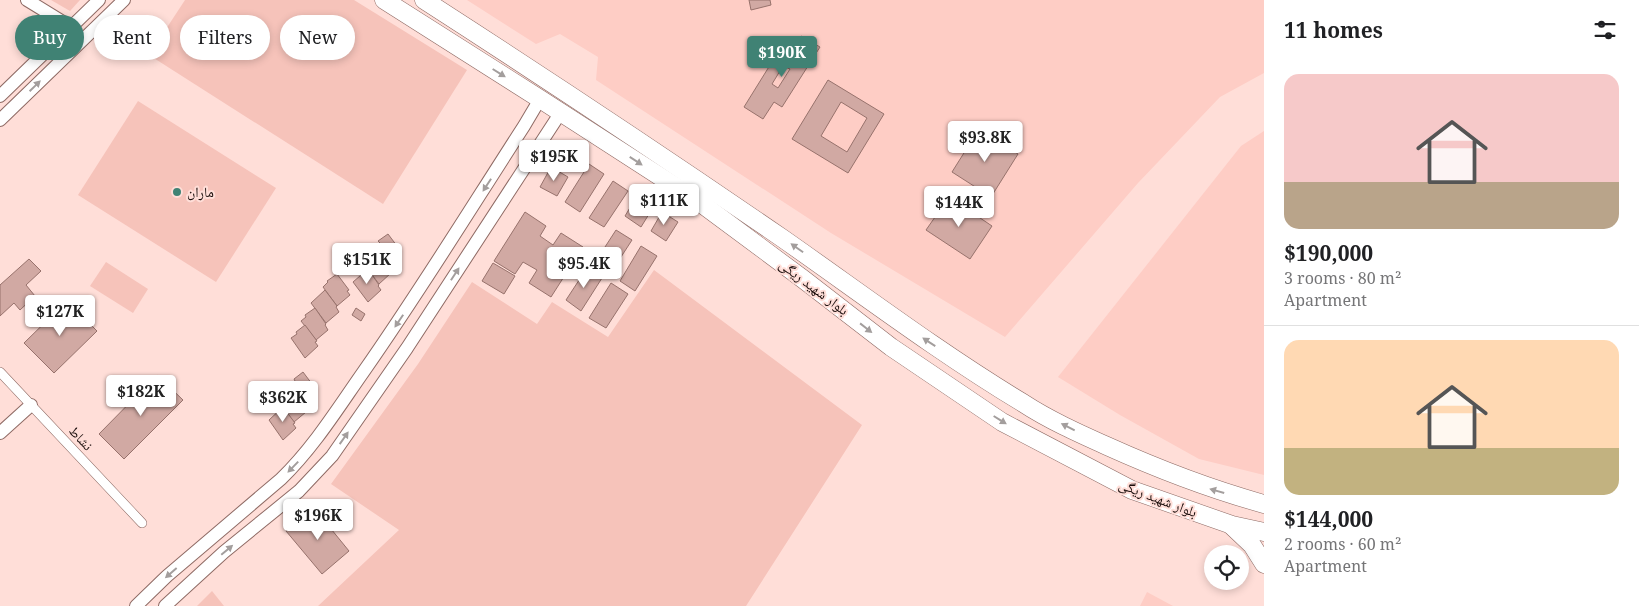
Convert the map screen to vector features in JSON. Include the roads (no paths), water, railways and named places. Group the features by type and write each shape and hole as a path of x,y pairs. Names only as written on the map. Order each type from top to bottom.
{"highway":[{"name":"بلوار شهید ریگی","path":"384,0 540,98 698,202 803,279 891,347 1002,422 1132,490 1232,525 1264,532"},
{"name":"بلوار شهید ریگی","path":"424,0 688,173 911,331 1024,404 1080,434 1142,461 1210,489 1264,504"},
{"path":"1232,525 1252,545 1264,564"}],"street":[{"path":"27,0 51,15"},
{"path":"109,15 124,0"},
{"path":"83,15 98,1 107,15"},
{"path":"0,120 94,29"},
{"path":"0,96 37,60"},
{"path":"136,606 167,576 281,479 314,442 399,321 540,98"},
{"path":"165,606 224,552 299,491 332,456 407,348 561,112"},
{"path":"524,126 542,139"},
{"name":"نشاط","path":"0,372 142,523"},
{"path":"0,433 32,405"},
{"path":"314,442 332,456"}],"place":[{"name":"ماران","path":"177,192"}]}
